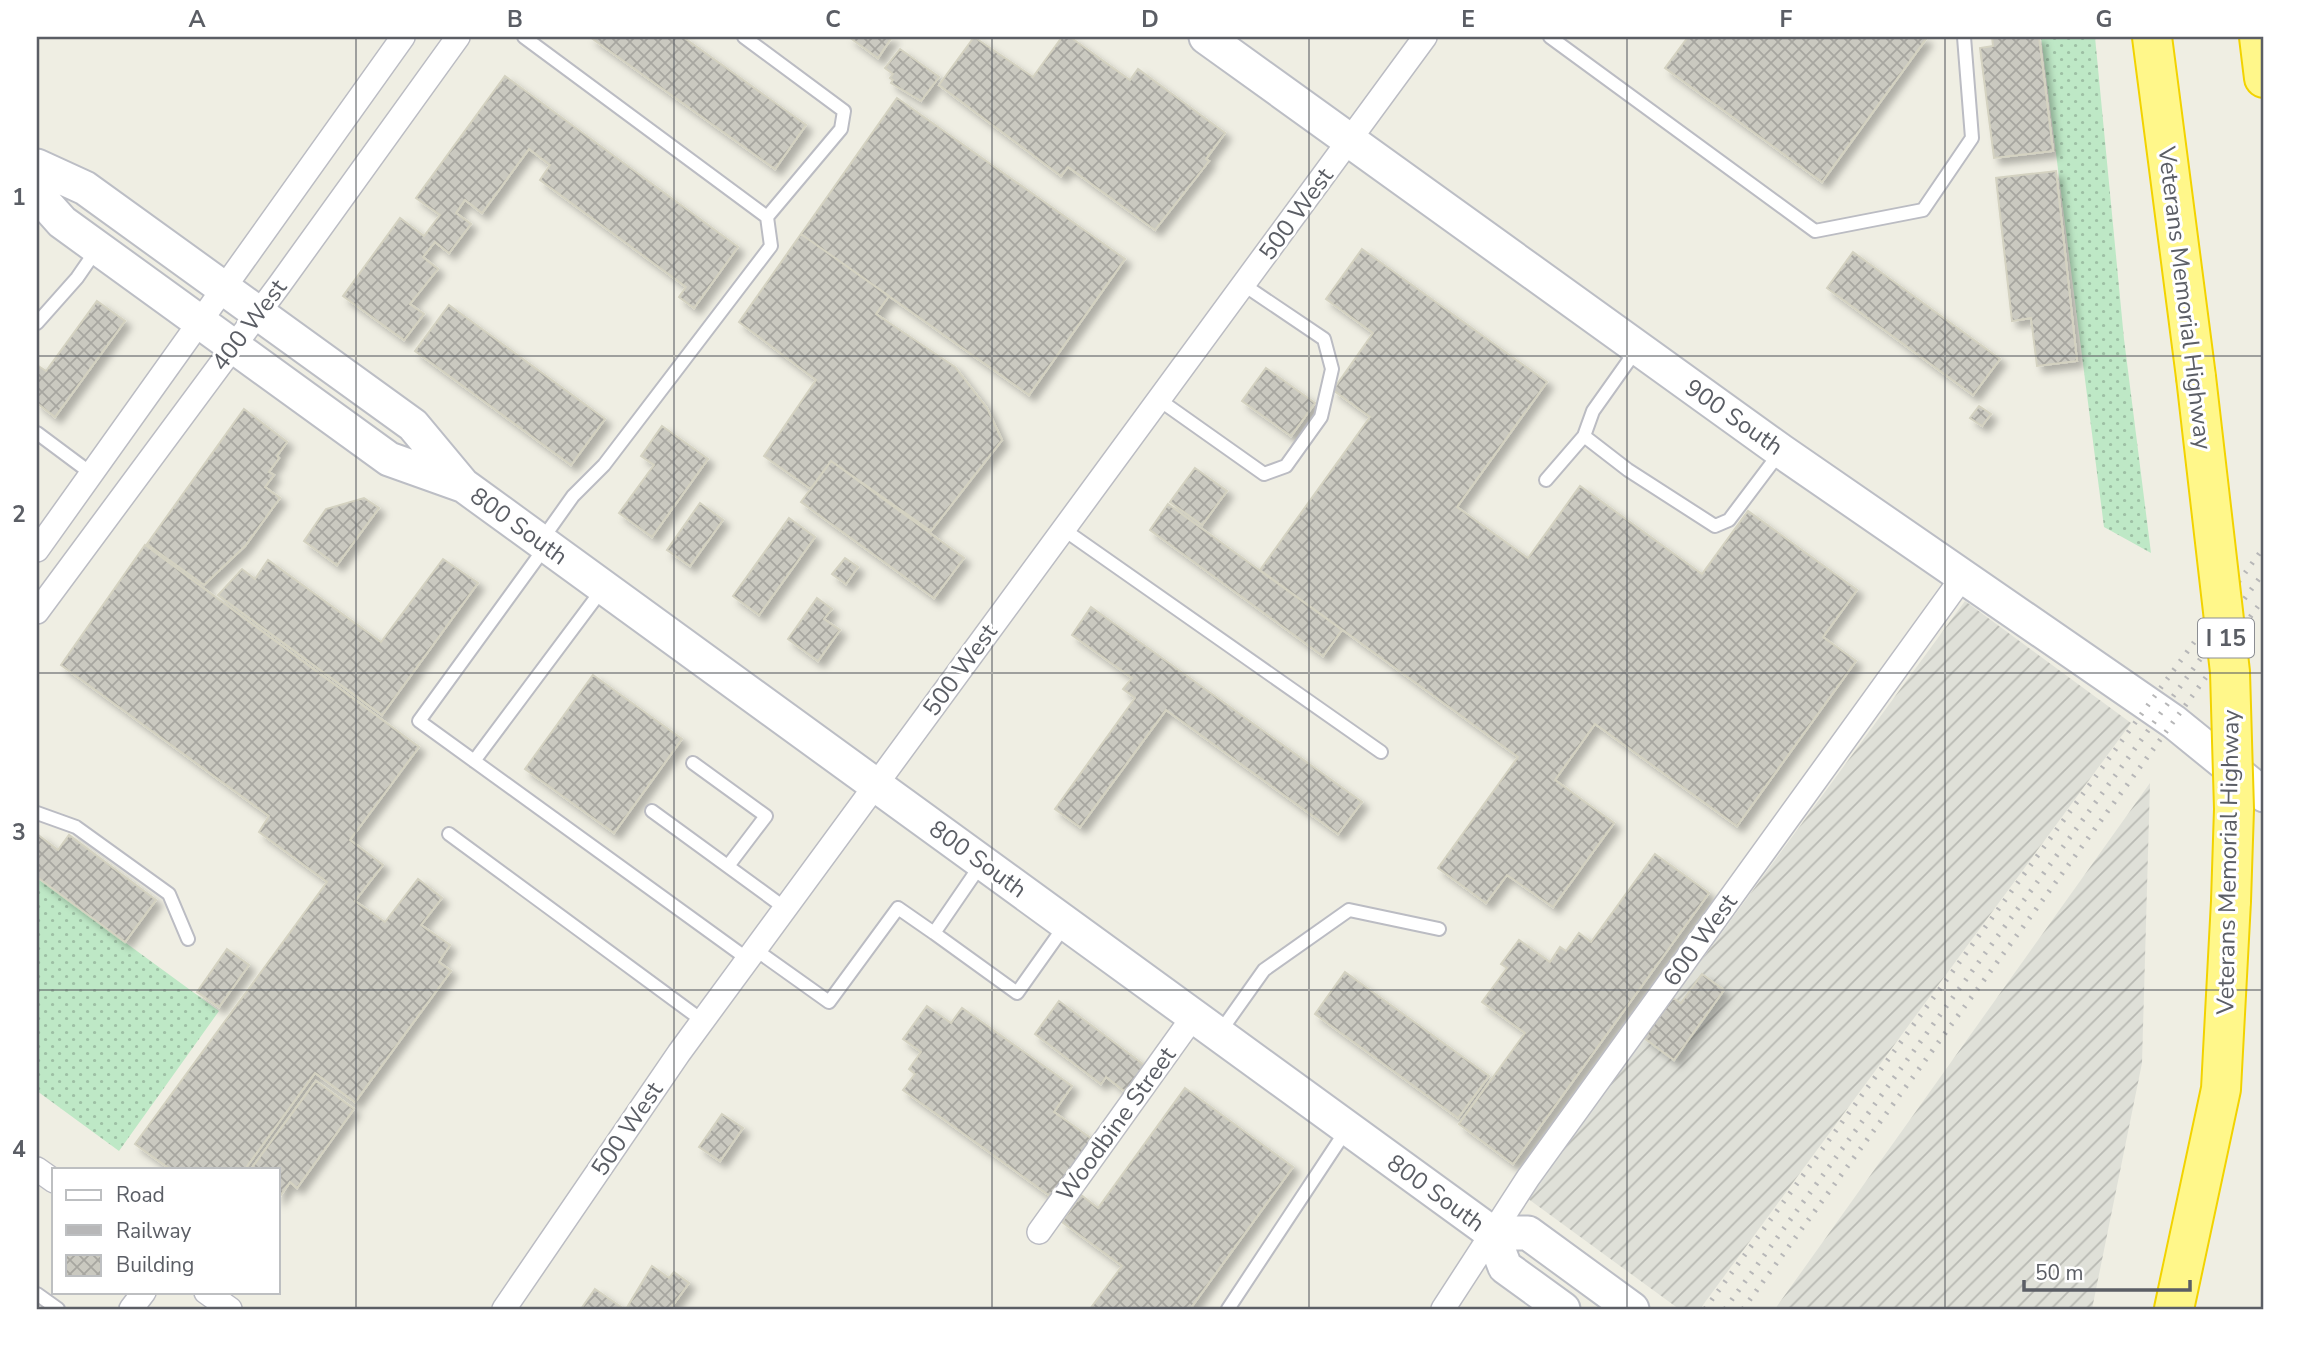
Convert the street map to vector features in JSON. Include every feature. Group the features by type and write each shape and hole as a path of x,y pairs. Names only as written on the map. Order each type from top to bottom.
{"highway":[{"name":"Veterans Memorial Highway","path":"2152,37 2196,377 2230,672 2234,809 2221,1089 2174,1309"},
{"path":"2259,37 2264,78"}],"street":[{"name":"400 West","path":"37,550 403,37"},
{"name":"400 West","path":"37,612 259,313 458,37"},
{"name":"900 South","path":"1206,37 1781,451 2174,722 2264,795"},
{"name":"500 West","path":"504,1309 703,1021 1425,37"},
{"name":"800 South","path":"37,166 85,188 412,425 463,485 1492,1233 1505,1268 1563,1309"},
{"name":"800 South","path":"37,194 62,222 97,249 389,459 463,485"},
{"name":"600 West","path":"1443,1309 1528,1178 1964,575"},
{"name":"Woodbine Street","path":"1039,1231 1205,1026"},
{"path":"37,1169 52,1180"},
{"name":"800 South","path":"1492,1233 1528,1233 1632,1309"},
{"path":"131,1309 142,1294"},
{"path":"209,1294 230,1309"}],"lane":[{"path":"524,37 767,217 771,246 604,466 573,496 419,720 752,955 829,1002 898,908 1017,993 1067,924"},
{"path":"744,37 844,111 841,129 767,217"},
{"path":"1550,37 1815,231 1923,210 1972,138 1964,37"},
{"path":"37,323 97,249"},
{"path":"1158,398 1264,474 1286,466 1321,416 1332,369 1324,339 1244,285"},
{"path":"1546,480 1584,436 1593,411 1637,348"},
{"path":"37,433 92,474"},
{"path":"1584,436 1628,470 1715,526 1729,520 1781,451"},
{"path":"1063,529 1381,752"},
{"path":"474,761 604,587"},
{"path":"693,763 766,816 728,866"},
{"path":"652,811 785,908"},
{"path":"37,813 76,827 169,894 188,939"},
{"path":"449,834 703,1021"},
{"path":"934,933 983,863"},
{"path":"1205,1026 1264,970 1349,910 1439,929"},
{"path":"1228,1309 1348,1129"},
{"path":"37,1294 58,1309"}],"shaded area":[{"path":"1965,601 2131,723 1700,1309 1679,1309 1527,1198"},
{"path":"2150,783 2142,1063 2092,1309 1775,1309"}],"green space":[{"path":"2041,37 2095,37 2124,339 2151,553 2104,527"},
{"path":"37,878 219,1011 119,1151 37,1091"}],"building":[{"path":"590,37 683,37 806,125 775,169"},
{"path":"849,37 892,37 878,58"},
{"path":"974,37 1033,77 1062,37 1070,37 1130,80 1138,69 1225,133 1206,159 1209,161 1155,230 1068,167 1061,176 939,85"},
{"path":"1688,37 1926,39 1822,182 1665,68"},
{"path":"1992,37 2039,37 2053,151 1994,158 1980,48 1993,46"},
{"path":"900,49 939,77 921,101 891,83 893,74 885,68"},
{"path":"505,76 738,247 694,308 679,297 686,287 540,180 550,165 529,149 482,213 465,200 456,213 471,224 449,253 435,242 423,257 438,269 410,304 424,314 404,340 343,296 400,218 424,236 440,215 416,198"},
{"path":"897,98 1125,259 1029,395 801,234"},
{"path":"2056,171 2077,361 2037,366 2031,318 2012,321 1996,178"},
{"path":"801,234 889,296 876,314 955,367 987,408 1002,440 931,531 831,461 811,489 764,456 816,380 739,322"},
{"path":"1362,249 1547,382 1457,507 1528,558 1580,486 1702,574 1748,511 1857,590 1823,637 1856,661 1737,826 1595,724 1555,780 1614,823 1553,907 1507,875 1486,903 1438,868 1518,757 1260,570 1370,417 1333,390 1373,333 1326,299"},
{"path":"1853,252 2000,359 1973,395 1827,288"},
{"path":"97,301 125,321 55,417 37,403 37,365 46,371"},
{"path":"449,305 605,419 571,465 415,351"},
{"path":"1266,368 1315,403 1291,436 1242,401"},
{"path":"1979,406 1991,414 1982,426 1970,418"},
{"path":"244,409 287,442 269,472 274,475 265,487 280,498 245,546 204,585 147,544"},
{"path":"662,426 708,459 652,537 619,513 654,465 641,456"},
{"path":"831,461 964,558 934,598 801,502"},
{"path":"1195,468 1227,491 1202,525 1170,502"},
{"path":"364,498 379,508 337,565 304,541 326,509"},
{"path":"700,503 723,520 690,566 667,550"},
{"path":"1168,504 1342,630 1323,656 1150,530"},
{"path":"789,518 815,537 759,615 733,596"},
{"path":"145,545 419,747 350,840 383,865 355,901 385,922 418,879 442,898 421,925 450,945 439,962 451,971 355,1102 315,1073 246,1168 169,1168 135,1144 327,882 259,832 269,816 61,665"},
{"path":"845,558 858,567 846,584 832,574"},
{"path":"443,559 478,583 382,715 218,595 242,569 255,579 268,560 381,642"},
{"path":"817,598 832,609 824,619 840,630 818,661 788,639"},
{"path":"1091,607 1362,802 1338,834 1166,710 1080,827 1055,809 1135,698 1123,689 1132,678 1072,635"},
{"path":"593,675 682,739 614,833 525,769"},
{"path":"37,834 58,850 69,835 156,900 125,942 37,877"},
{"path":"1655,854 1709,893 1513,1164 1459,1124 1525,1033 1482,1002 1507,968 1501,964 1519,940 1550,962 1560,947 1566,951 1579,933 1591,942"},
{"path":"227,949 249,965 219,1007 197,992"},
{"path":"1345,972 1489,1076 1458,1118 1315,1014"},
{"path":"1702,974 1724,990 1674,1060 1644,1038 1673,998 1681,1003"},
{"path":"1059,1001 1148,1068 1128,1094 1106,1077 1101,1084 1035,1034"},
{"path":"927,1006 951,1023 962,1008 1072,1086 1054,1112 1092,1139 1050,1196 903,1090 915,1074 909,1069 921,1052 903,1039"},
{"path":"316,1081 354,1109 297,1188 290,1182 280,1196 280,1168 252,1168"},
{"path":"1185,1088 1293,1167 1190,1309 1090,1309 1122,1266 1062,1222 1081,1195 1098,1208"},
{"path":"722,1114 743,1128 720,1161 699,1147"},
{"path":"652,1266 669,1278 674,1272 689,1283 670,1309 626,1309"},
{"path":"595,1289 624,1309 581,1309"}],"railway":[{"path":"1705,1309 2264,547"},
{"path":"1725,1309 2264,572"},
{"path":"1743,1309 2264,598"}]}
